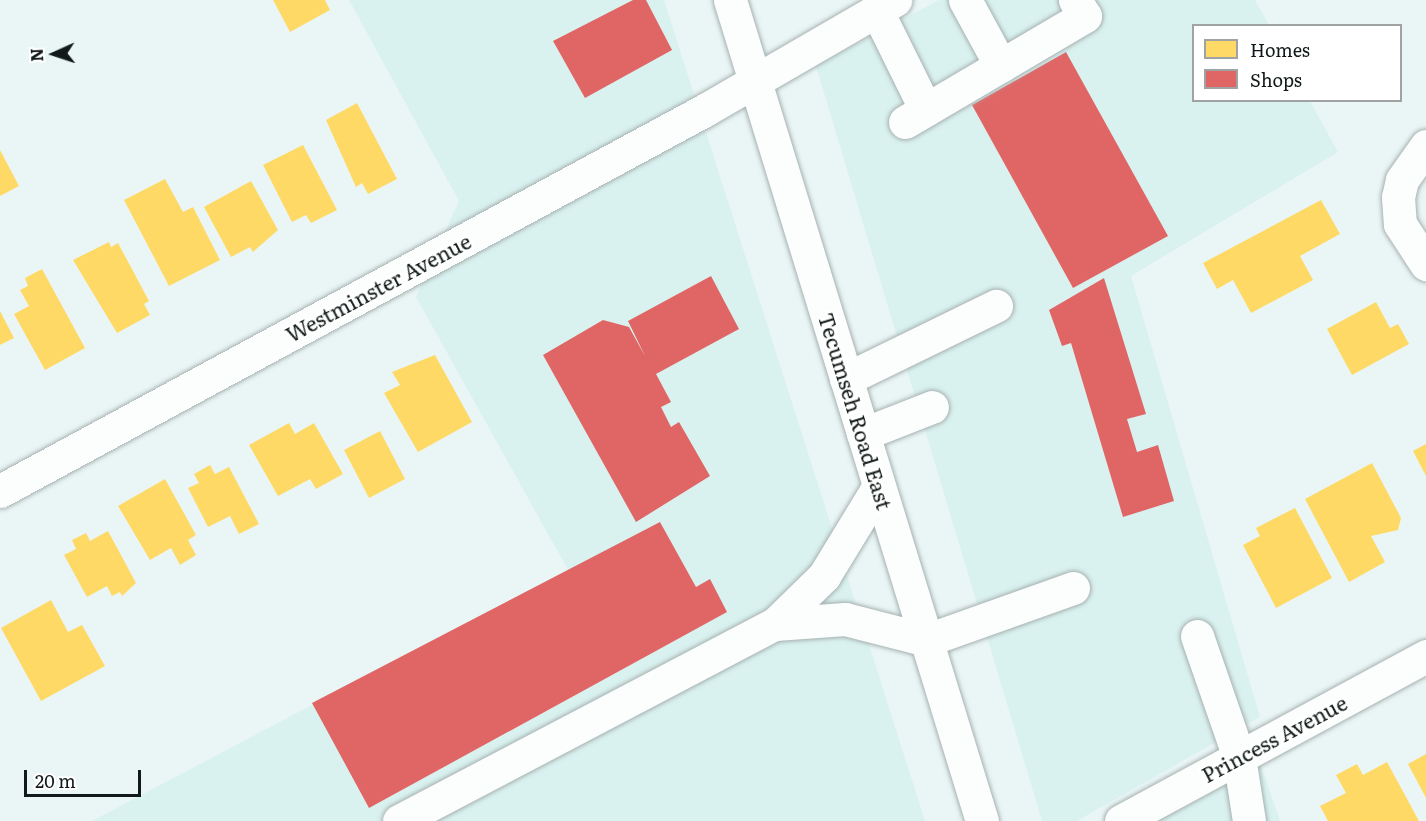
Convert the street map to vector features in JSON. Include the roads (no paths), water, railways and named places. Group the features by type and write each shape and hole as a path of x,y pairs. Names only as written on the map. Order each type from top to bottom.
{"street":[{"name":"Tecumseh Road East","path":"730,0 982,821"},
{"path":"965,0 1000,66"},
{"path":"886,5 916,116 1086,16 1075,0"},
{"name":"Westminster Avenue","path":"0,491 755,83 886,5"},
{"path":"1426,146 1402,180 1398,197 1400,224 1426,264"},
{"path":"846,379 996,306"},
{"path":"863,434 932,407"},
{"path":"399,821 775,624 824,576 879,486"},
{"path":"775,624 844,619 927,640 1073,588"},
{"path":"1197,636 1239,757 1249,821"},
{"name":"Princess Avenue","path":"1121,821 1426,656"}]}
